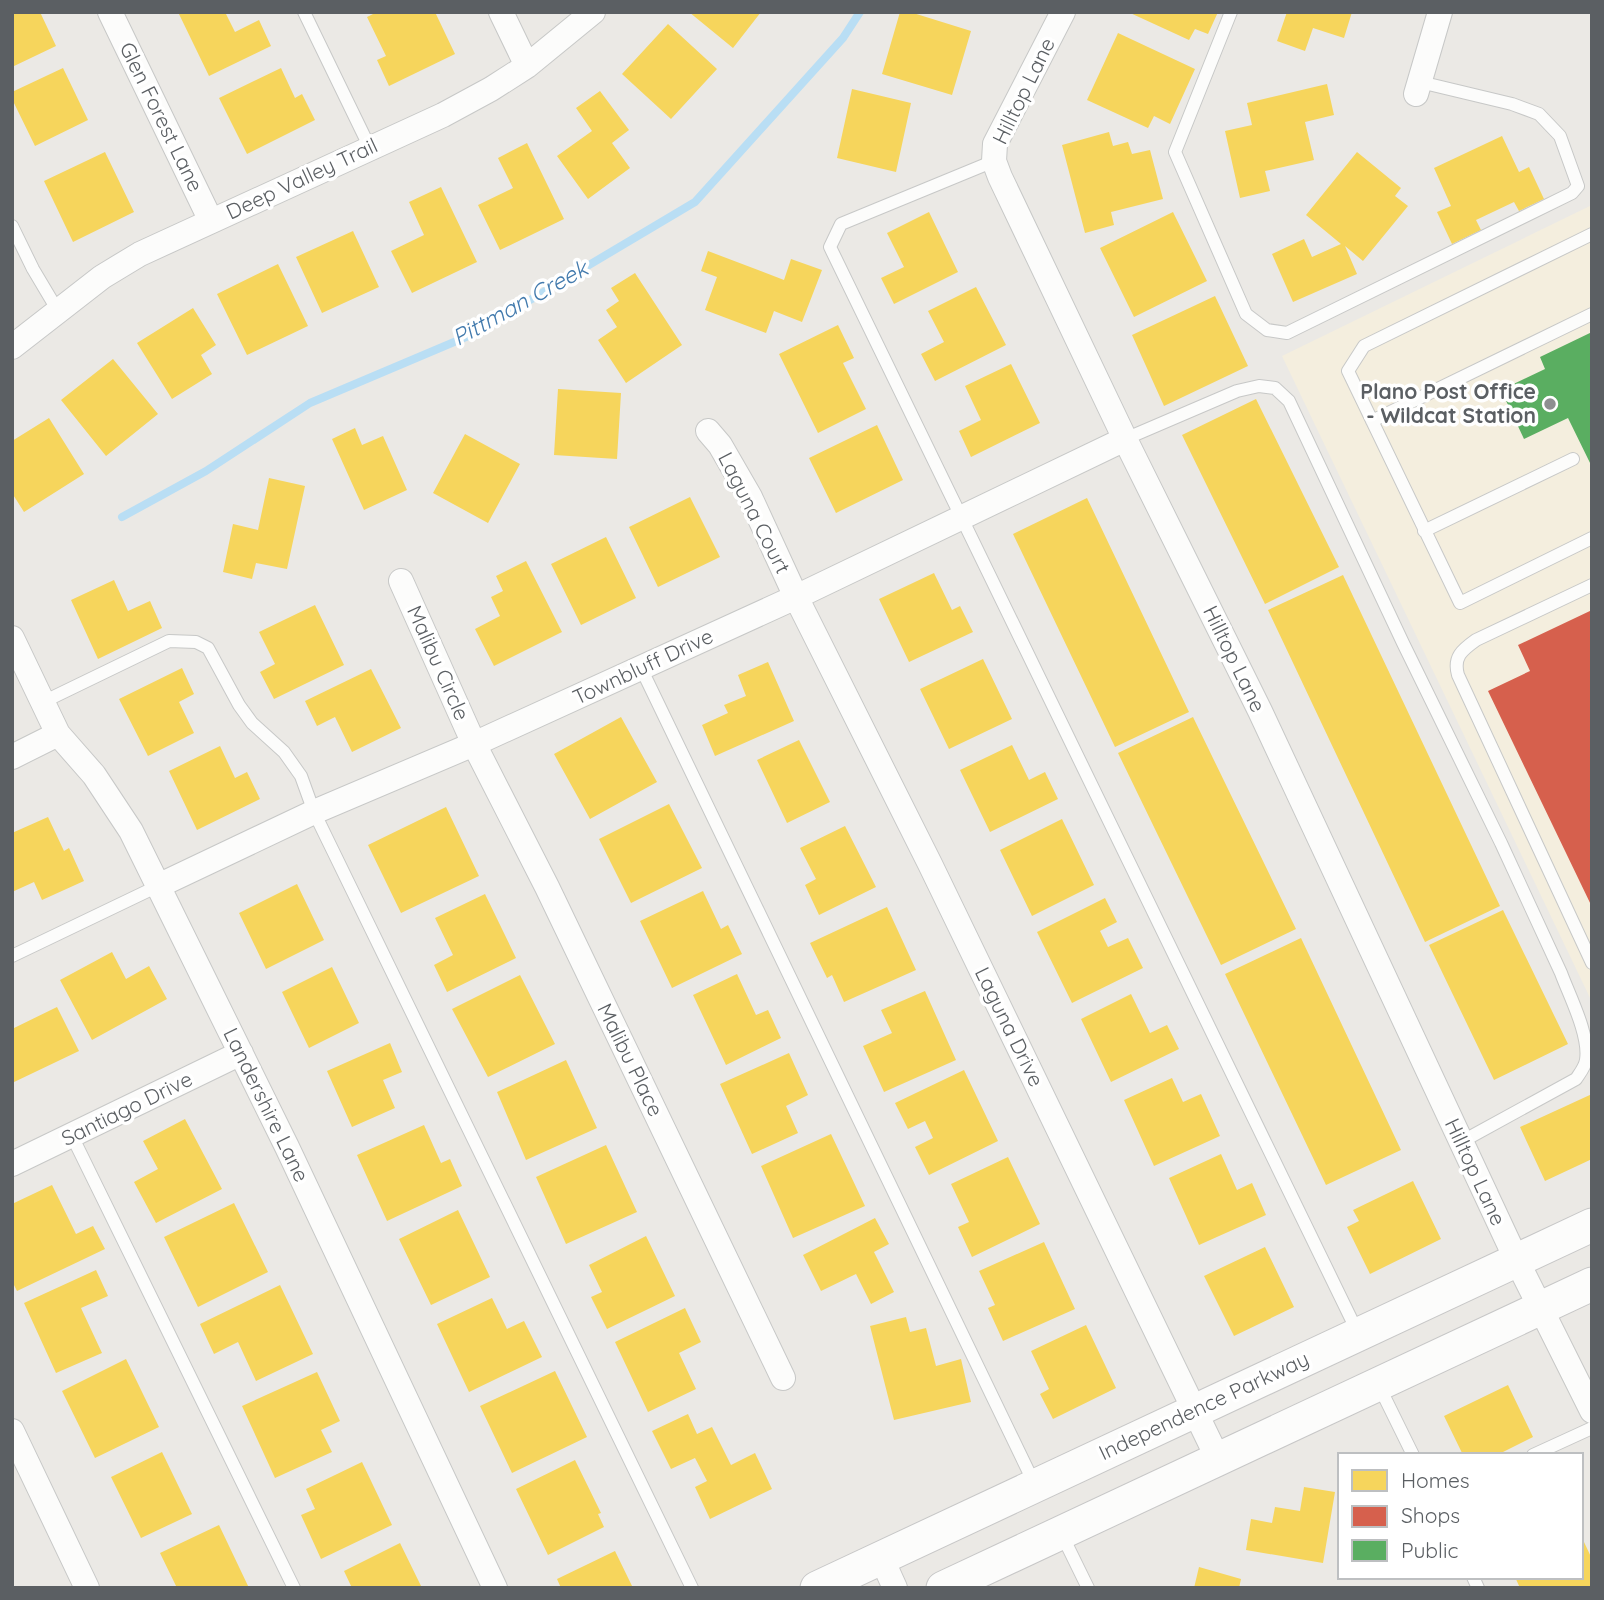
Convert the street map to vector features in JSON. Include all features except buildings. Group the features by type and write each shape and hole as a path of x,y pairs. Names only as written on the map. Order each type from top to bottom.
{"main road":[{"name":"Independence Parkway","path":"817,1588 1592,1225"},
{"path":"943,1588 1592,1284"}],"street":[{"name":"Glen Forest Lane","path":"110,12 211,221"},
{"path":"501,12 527,66"},
{"name":"Deep Valley Trail","path":"12,347 102,276 211,221 443,115 527,66 593,12"},
{"name":"Hilltop Lane","path":"1063,12 995,144 994,161 1000,177 1125,439 1260,711 1517,1261 1592,1411"},
{"path":"1418,88 1440,12"},
{"name":"Laguna Court","path":"708,431 720,445 750,497 796,597"},
{"name":"Townbluff Drive","path":"158,886 314,812 474,744 796,597 1125,439"},
{"name":"Malibu Circle","path":"401,581 474,744"},
{"name":"Laguna Drive","path":"796,597 930,864 1218,1459"},
{"name":"Landershire Lane","path":"12,638 58,734 94,775 131,831 241,1053 495,1588"},
{"path":"12,757 58,734"},
{"name":"Malibu Place","path":"474,744 547,887 783,1378"},
{"name":"Santiago Drive","path":"12,1164 241,1053"},
{"path":"12,1431 87,1588"},
{"path":"881,1557 895,1588"}],"lane":[{"path":"304,12 370,148"},
{"path":"1231,12 1175,152 1246,314 1267,330 1287,333 1572,193 1578,186 1560,136 1539,114 1512,104 1418,88"},
{"path":"994,161 841,224 830,247 1359,1335"},
{"path":"12,226 58,311"},
{"path":"1592,234 1364,346 1348,371 1460,603 1592,538"},
{"path":"1372,421 1592,314"},
{"path":"1125,439 1237,391 1259,386 1275,388 1289,401 1335,495 1561,973 1584,1040 1587,1058 1576,1079 1461,1142"},
{"path":"1424,531 1573,459"},
{"path":"1592,585 1476,640 1461,650 1455,664 1513,798 1592,963"},
{"path":"43,702 169,640 196,642 208,648 252,723 284,752 301,776 314,812 692,1588"},
{"path":"641,668 1036,1485"},
{"path":"12,956 158,886"},
{"path":"72,1136 294,1588"},
{"path":"1378,1384 1412,1453"},
{"path":"1537,1453 1592,1428"},
{"path":"1061,1533 1088,1588"}],"shaded area":[{"name":"Plano Post Office - Wildcat Station","path":"1592,205 1592,1002 1282,356"}],"waterway":[{"name":"Pittman Creek","path":"122,517 206,471 310,403 473,334 695,202 843,38 860,12"}],"place":[{"name":"Plano Post Office - Wildcat Station","path":"1550,404"}]}
